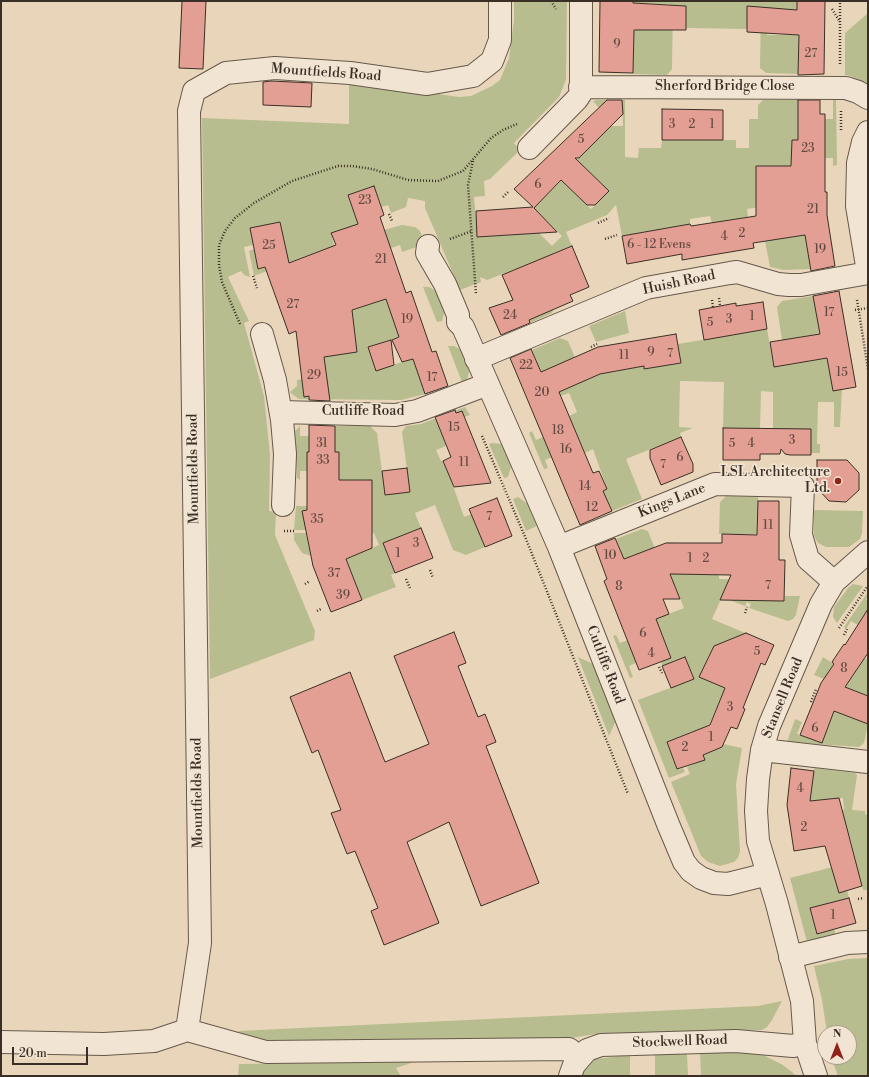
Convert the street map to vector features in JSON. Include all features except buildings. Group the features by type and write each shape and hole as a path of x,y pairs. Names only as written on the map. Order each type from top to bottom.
{"street":[{"name":"Mountfields Road","path":"187,1030 200,943 189,111 194,91 226,74 275,68 350,73 427,84 473,76 492,61 500,40 500,1"},
{"path":"529,148 577,99 581,93 581,3"},
{"name":"Sherford Bridge Close","path":"580,87 846,88 858,92 868,98"},
{"path":"868,132 858,164 857,206 868,273"},
{"name":"Cutliffe Road","path":"428,246 427,253 445,284 458,315 458,322 463,327 559,547 684,862 691,871 701,878 714,883 728,884 768,874"},
{"name":"Huish Road","path":"476,359 646,288 737,272 778,284 801,284 868,273"},
{"path":"262,334 272,366 281,412 285,454 283,505"},
{"name":"Cutliffe Road","path":"281,412 395,414 417,411 488,384"},
{"name":"Kings Lane","path":"559,547 715,484 802,486 802,535 808,559 834,582"},
{"name":"Stansell Road","path":"816,1076 806,1043 802,1001 758,841 756,811 758,779 762,750 780,696 799,658 821,604 834,582 868,552"},
{"path":"762,750 868,762"},
{"path":"790,957 841,944 868,942"},
{"path":"1,1042 104,1044 154,1041 187,1030 266,1052 569,1050 574,1067"},
{"name":"Stockwell Road","path":"574,1067 586,1050 601,1045 736,1041 793,1046 806,1043"}],"path":[{"path":"551,1 557,11"},
{"path":"832,9 840,22"},
{"path":"262,334 245,339 240,322 222,282 219,265 219,246 225,231 235,218 260,200 292,181 338,166 352,166 372,169 408,180 422,182 438,181 463,171 491,138 503,130 519,124"},
{"path":"473,161 468,185 476,298"},
{"path":"503,197 508,192"},
{"path":"389,214 392,221"},
{"path":"598,222 609,218"},
{"path":"605,239 616,235"},
{"path":"253,276 257,288"},
{"path":"855,310 868,308"},
{"path":"591,347 597,344"},
{"path":"495,477 499,476"},
{"path":"284,531 294,531"},
{"path":"430,570 433,578"},
{"path":"406,579 410,588"},
{"path":"305,584 310,581"},
{"path":"745,613 747,607"},
{"path":"317,611 321,609"},
{"path":"844,635 847,629"},
{"path":"659,667 662,673"},
{"path":"811,702 816,689"},
{"path":"858,899 864,898"}],"green space":[{"path":"514,1 567,1 566,80 559,97 514,143 520,150 490,179 484,181 485,196 474,197 478,237 515,235 532,226 552,246 562,236 533,208 562,180 591,209 609,191 577,160 609,126 623,126 622,105 598,107 593,101 597,100 625,100 625,157 638,158 639,148 661,148 662,140 736,140 736,148 749,148 749,119 758,119 758,105 763,100 798,100 825,119 833,119 833,100 836,100 837,165 833,166 833,158 825,158 824,140 792,140 791,166 756,166 756,191 799,191 759,207 747,209 748,217 712,223 710,216 690,219 690,224 622,236 616,205 607,215 566,232 578,260 552,313 530,323 519,297 512,299 507,288 531,278 526,265 487,280 480,277 481,282 460,290 425,208 425,201 408,198 406,207 391,213 388,205 382,207 374,187 348,195 358,225 331,233 351,311 386,299 399,337 368,347 376,371 413,358 425,394 401,400 299,399 290,392 297,386 297,380 302,379 304,397 329,394 324,357 357,352 354,326 325,249 254,276 249,251 254,249 258,269 288,262 280,222 250,228 253,245 244,247 250,277 244,275 241,271 228,277 249,321 244,323 264,396 270,455 269,511 276,512 275,535 315,631 314,640 210,679 202,118 349,124 349,78 431,93 459,97 471,96 492,86 500,80 509,58 514,20"},
{"path":"633,1 797,1 797,10 767,10 767,35 799,35 798,74 766,73 760,68 761,7 747,6 747,29 686,28 686,6 673,5 672,69 667,75 633,74 634,30 668,30 669,4 633,3"},
{"path":"868,13 868,84 851,76 845,75 845,33"},
{"path":"402,225 415,227 420,231 425,244 402,252 400,245 391,248 384,230"},
{"path":"805,235 811,269 784,270 770,267 765,241"},
{"path":"423,287 429,287 436,291 445,309 442,321 437,322"},
{"path":"813,296 820,334 782,340 777,307 782,301"},
{"path":"625,311 629,333 596,342 589,326"},
{"path":"767,329 774,367 827,358 842,389 840,427 834,427 834,402 818,402 817,444 820,444 820,453 811,453 811,429 773,429 773,392 761,391 760,429 723,428 724,382 680,381 679,427 693,428 680,433 681,437 626,459 642,499 612,511 603,491 607,489 593,449 585,453 569,416 577,412 569,393 560,396 545,381 532,350 560,338 568,341 579,367 598,347 608,345 613,372 639,367 635,341 639,340 644,369 681,363 678,344"},
{"path":"448,346 454,346 462,350 470,368 467,380 462,382"},
{"path":"465,407 470,415 464,417 461,411 437,421 446,446 436,450 441,461 444,460 464,517 472,514 485,547 466,555 453,550 435,505 415,513 421,528 383,543 395,573 391,575 396,587 362,600 346,559 379,545 374,533 311,556 302,553 294,540 294,533 306,533 310,553 339,480 339,452 335,452 335,426 370,426 377,433 385,495 410,492 402,432 406,426 421,424"},
{"path":"300,426 300,436 309,436 309,452 307,452 307,471 300,471 300,480 297,478 295,431"},
{"path":"532,431 536,440 543,437 552,457 545,460 548,468 544,469 529,433"},
{"path":"489,444 501,444 504,448 511,467 508,477 504,478"},
{"path":"726,496 758,497 757,534 719,534 720,502"},
{"path":"518,497 528,504 537,526 526,531 513,499"},
{"path":"296,506 328,506 302,511 306,530 294,530"},
{"path":"814,510 863,511 862,533 860,539 849,547 826,547 818,543 814,536"},
{"path":"642,529 648,531 659,559 676,566 667,542 682,543 682,574 714,575 719,543 719,579 751,580 751,600 784,601 785,596 800,596 796,615 793,619 788,621 749,608 751,604 747,602 745,606 722,597 712,619 750,635 709,655 700,677 725,688 707,730 695,735 693,731 667,742 678,770 683,768 685,772 669,778 638,700 694,679 685,657 662,666 661,661 671,657 656,619 684,608 675,586 637,601 629,571 616,539"},
{"path":"853,584 863,586 837,623 833,617 834,607 848,588"},
{"path":"868,592 866,600 868,601 868,610 858,625 851,621 846,629 844,627"},
{"path":"616,635 620,643 628,640 636,663 629,666 633,677 630,678 613,636"},
{"path":"578,657 593,664 616,721 609,736"},
{"path":"823,657 834,664 827,675 845,687 865,658 868,660 868,696 814,675"},
{"path":"834,711 868,724 864,743 859,747 787,742 795,719 802,722 797,734 822,743"},
{"path":"723,744 742,748 736,784 740,851 738,858 734,862 720,866 708,862 701,856 671,782 690,774 687,767 704,760 703,755"},
{"path":"814,768 855,773 857,775 852,810 865,811 865,814 868,815 868,890 863,890 856,864 847,890 849,898 810,909 817,933 834,929 836,936 807,942 790,878 856,861 850,838 825,845 819,812 844,810 843,798 810,801"},
{"path":"868,958 868,1076 838,1076 834,1065 857,1065 857,1025 826,1025 814,966 848,959"},
{"path":"782,1001 772,1020 767,1027 762,1030 597,1034 570,1038 280,1041 256,1040 247,1037 238,1031 758,1006"},
{"path":"700,1052 759,1053 783,1065 797,1076 701,1075"},
{"path":"687,1053 688,1076 655,1076 655,1054"},
{"path":"630,1055 630,1076 582,1076 584,1070 595,1059"},
{"path":"414,1062 396,1068 401,1076 238,1076 239,1064"}],"place":[{"name":"LSL Architecture Ltd.","path":"838,481"}]}
